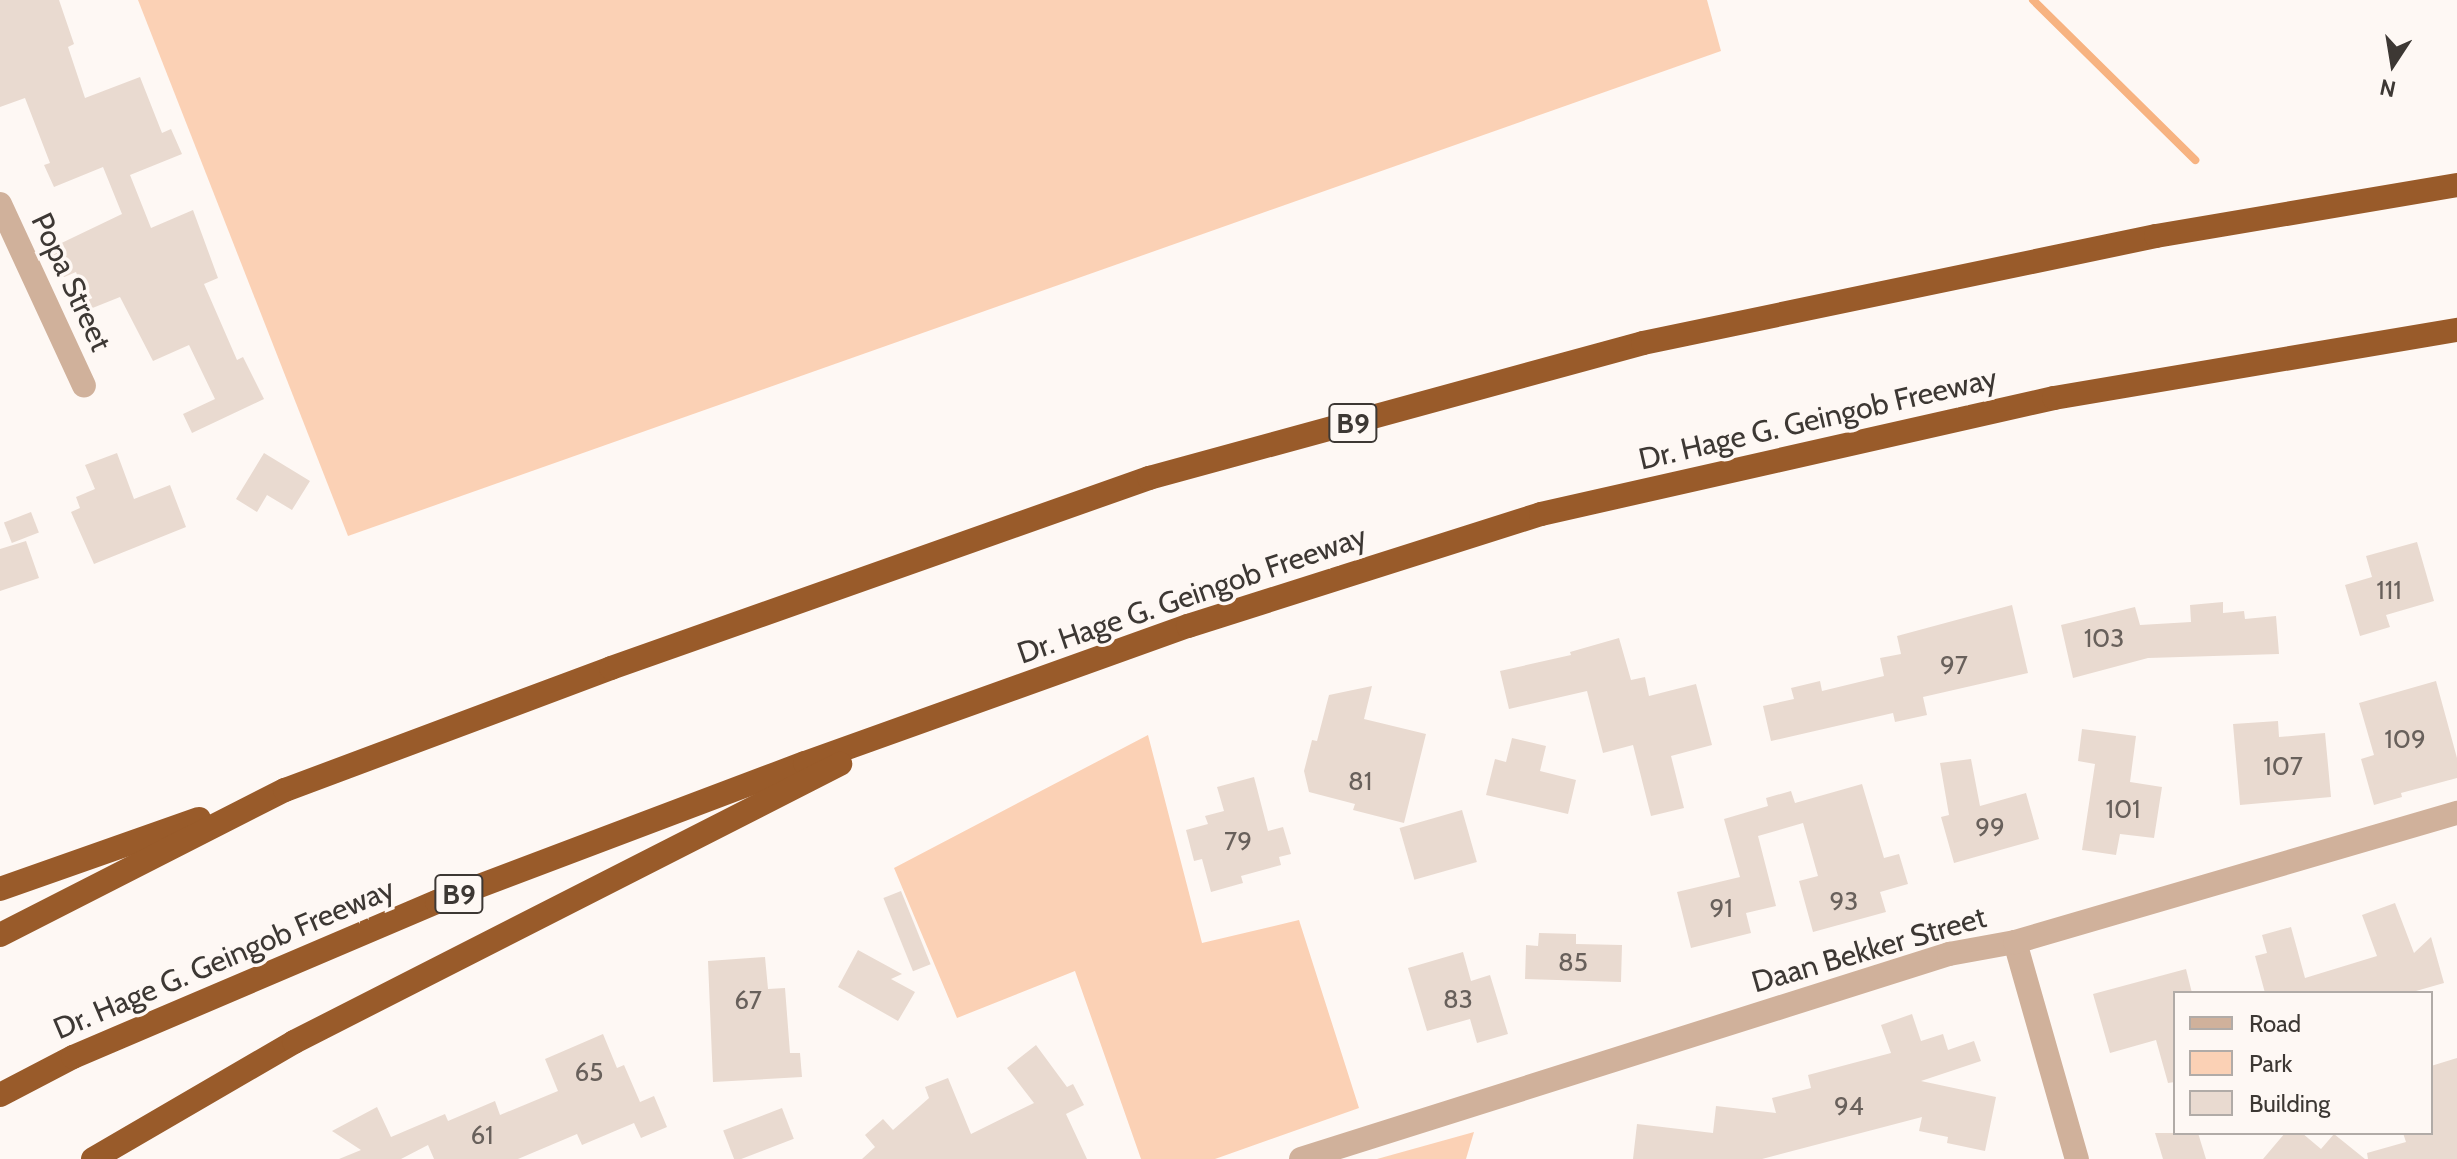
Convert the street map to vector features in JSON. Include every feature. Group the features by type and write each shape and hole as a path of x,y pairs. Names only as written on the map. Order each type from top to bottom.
{"highway":[{"name":"B9","path":"0,935 285,790 611,668 1164,474 1643,343 2156,236 2457,185"},
{"name":"Dr. Hage G. Geingob Freeway","path":"0,1095 73,1057 437,902 1188,626 1541,514 2054,398 2457,330"},
{"path":"93,1159 294,1042 928,719"},
{"path":"0,889 285,790"}],"street":[{"name":"Popa Street","path":"0,204 84,386"},
{"name":"Daan Bekker Street","path":"1301,1159 1949,954 2015,942 2457,813"},
{"path":"2015,942 2077,1159"}],"green space":[{"path":"138,0 1707,0 1721,51 348,536"},
{"path":"1148,735 1202,943 1299,920 1359,1108 1215,1159 1141,1159 1075,971 957,1018 894,868"},
{"path":"1474,1132 1466,1159 1377,1159"}],"building":[{"path":"0,0 59,0 74,44 68,47 85,98 140,77 162,133 171,129 182,154 130,175 151,228 193,210 218,278 204,284 237,360 243,357 264,399 192,433 183,414 215,399 189,345 153,361 120,297 90,309 76,272 62,278 49,249 122,214 103,167 54,187 44,165 50,163 25,98 0,107"},
{"path":"117,453 134,499 170,485 186,527 94,564 71,512 80,508 76,497 95,489 85,465"},
{"path":"264,453 310,481 292,510 267,495 257,512 236,499"},
{"path":"31,512 39,533 12,543 4,522"},
{"path":"26,541 39,578 0,591 0,549"},
{"path":"2417,542 2434,601 2386,615 2390,627 2360,636 2345,585 2372,577 2366,556"},
{"path":"2223,602 2223,613 2244,611 2245,619 2276,616 2279,654 2148,658 2073,678 2061,625 2135,607 2140,625 2191,622 2190,605"},
{"path":"2012,605 2028,673 1923,697 1927,715 1895,722 1893,713 1771,741 1763,706 1794,699 1791,688 1820,681 1822,691 1884,676 1880,658 1901,654 1897,636"},
{"path":"1619,638 1631,680 1645,677 1649,696 1696,684 1712,745 1671,756 1684,808 1651,816 1633,745 1603,753 1587,691 1509,709 1500,671 1571,655 1570,652"},
{"path":"2436,681 2457,758 2457,778 2401,793 2402,797 2374,805 2361,759 2374,755 2359,703"},
{"path":"1372,686 1364,719 1426,734 1404,823 1353,810 1355,804 1309,792 1304,771 1312,740 1317,741 1329,695"},
{"path":"2278,721 2279,737 2325,733 2331,797 2240,805 2233,724"},
{"path":"2082,729 2136,736 2130,782 2162,787 2154,838 2120,834 2116,855 2082,850 2095,764 2078,761"},
{"path":"1512,738 1546,746 1540,771 1576,780 1568,814 1486,795 1495,759 1506,762"},
{"path":"1971,759 1980,806 2026,793 2039,839 1954,863 1941,817 1949,815 1940,763"},
{"path":"1254,777 1268,831 1283,827 1291,854 1279,857 1281,865 1241,876 1243,883 1211,892 1202,859 1194,861 1186,830 1208,824 1205,816 1224,811 1217,787"},
{"path":"1862,784 1884,858 1899,854 1908,884 1880,892 1886,912 1813,932 1799,881 1818,876 1803,823 1758,836 1776,906 1746,913 1751,933 1691,948 1677,892 1740,877 1724,819 1768,806 1766,798 1791,791 1795,803"},
{"path":"1462,810 1477,862 1414,880 1400,828"},
{"path":"901,891 931,964 913,971 883,898"},
{"path":"2395,903 2414,953 2431,937 2444,983 2416,991 2264,991 2255,956 2267,953 2262,935 2291,927 2305,978 2377,956 2362,915"},
{"path":"1539,933 1576,934 1576,944 1622,945 1621,982 1525,979 1526,945 1538,946"},
{"path":"858,950 902,974 891,979 915,992 898,1021 838,987"},
{"path":"1463,952 1471,981 1490,975 1508,1034 1477,1043 1470,1019 1427,1031 1408,968"},
{"path":"765,957 768,989 785,988 790,1053 800,1053 802,1077 713,1082 708,961"},
{"path":"2186,969 2192,991 2173,991 2173,1082 2168,1083 2156,1040 2110,1053 2093,994"},
{"path":"1912,1014 1921,1041 1943,1034 1948,1050 1974,1041 1981,1061 1921,1081 1996,1097 1985,1151 1947,1143 1948,1137 1919,1131 1922,1117 1762,1159 1633,1159 1637,1124 1713,1133 1716,1106 1776,1113 1772,1098 1811,1088 1808,1075 1891,1053 1881,1025"},
{"path":"603,1034 617,1068 624,1065 640,1102 654,1096 667,1127 641,1138 634,1123 582,1145 577,1134 518,1159 434,1159 428,1145 401,1159 339,1159 361,1150 332,1131 377,1107 391,1137 445,1114 448,1121 495,1101 500,1115 558,1091 545,1059"},
{"path":"1036,1045 1067,1087 1073,1084 1084,1105 1066,1114 1087,1159 862,1159 875,1147 865,1135 883,1119 893,1130 929,1098 925,1087 948,1078 971,1134 1034,1103 1007,1068"},
{"path":"2457,1058 2457,1159 2368,1159 2367,1153 2406,1142 2404,1135 2433,1135 2433,1065"},
{"path":"782,1108 794,1139 734,1159 723,1131"},
{"path":"2155,1133 2199,1135 2206,1159 2163,1159"},
{"path":"2283,1135 2304,1135 2321,1149 2335,1135 2365,1159 2263,1159"}],"waterway":[{"path":"2033,0 2195,160"}]}
